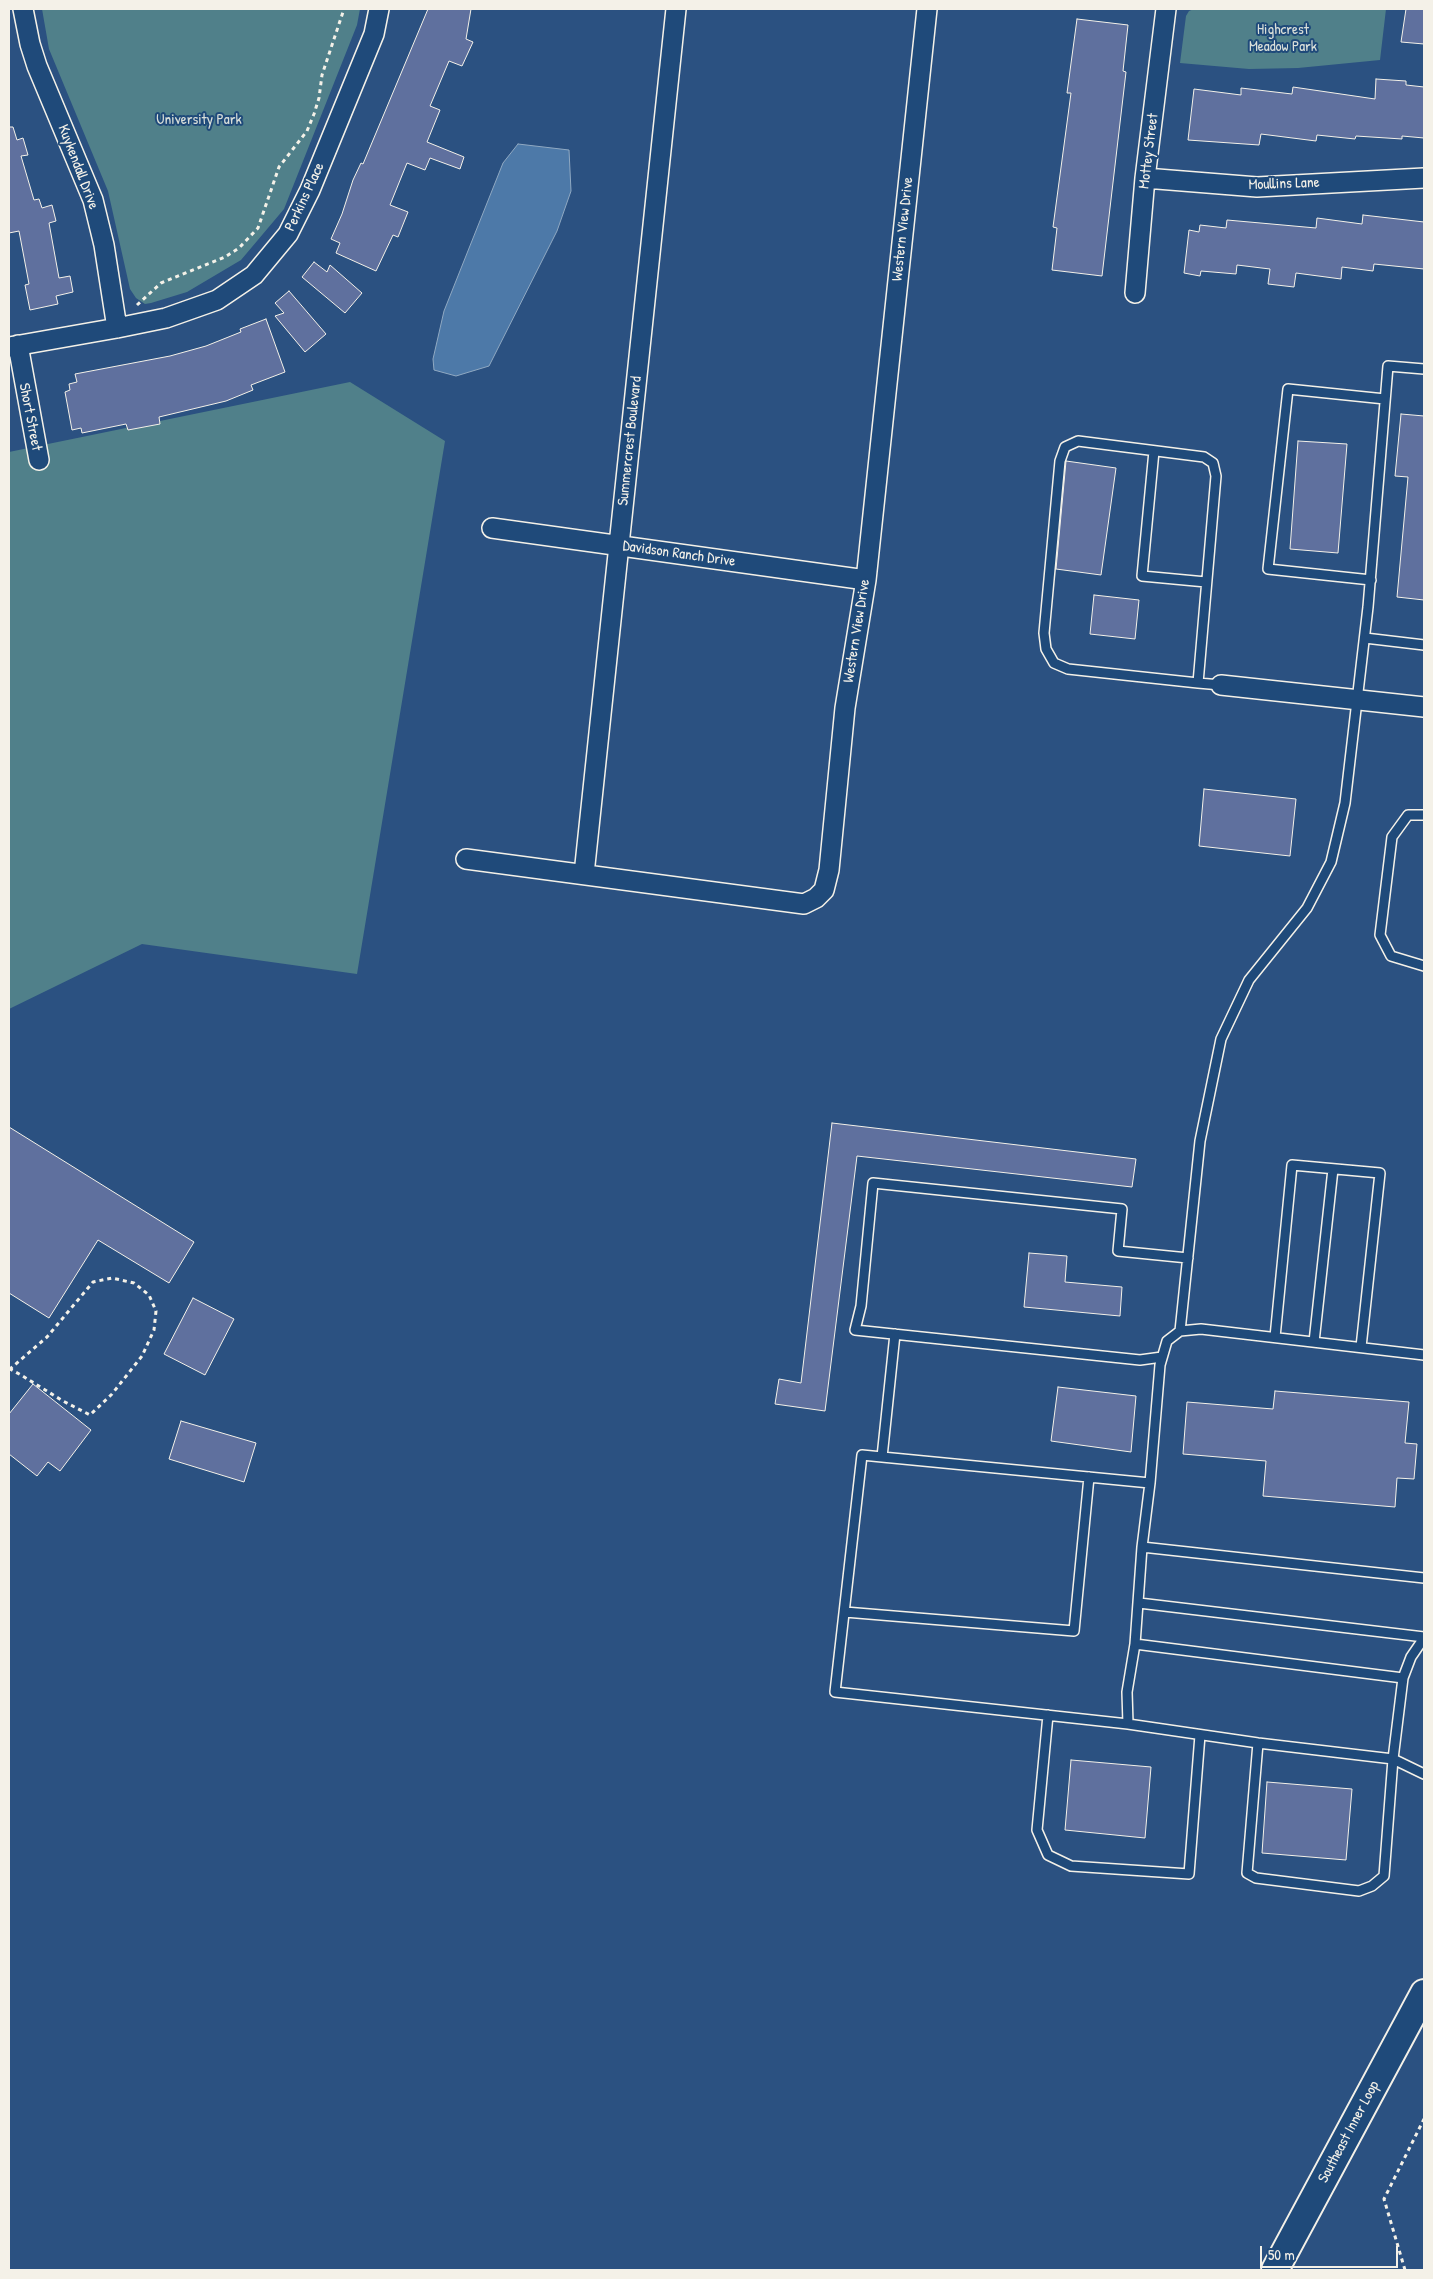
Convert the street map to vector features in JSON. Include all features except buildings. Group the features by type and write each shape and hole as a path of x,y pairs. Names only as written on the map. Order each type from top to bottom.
{"main road":[{"name":"Southeast Inner Loop","path":"1275,2270 1424,1993"}],"street":[{"name":"Kuykendall Drive","path":"23,9 30,44 37,66 93,200 104,245 117,328"},
{"name":"Perkins Place","path":"13,346 166,318 217,300 254,275 288,234 310,190 374,34 379,9"},
{"name":"Summercrest Boulevard","path":"584,874 676,9"},
{"name":"Western View Drive","path":"466,859 804,904 816,898 824,890 829,870 845,708 866,580 927,9"},
{"name":"Mottey Street","path":"1135,293 1145,178 1166,9"},
{"name":"Moullins Lane","path":"1145,178 1257,187 1424,178"},
{"name":"Short Street","path":"13,346 39,460"},
{"name":"Davidson Ranch Drive","path":"492,528 866,580"},
{"path":"1221,685 1424,707"}],"lane":[{"path":"1180,1331 1200,1142 1221,1039 1249,980 1307,908 1331,862 1345,803 1371,580 1388,366 1424,369"},
{"path":"1371,580 1268,569 1288,388 1385,399"},
{"path":"1198,683 1216,476 1213,462 1204,457 1078,441 1065,446 1060,461 1044,633 1046,649 1054,663 1068,669 1198,683 1221,685"},
{"path":"1154,451 1142,576 1206,582"},
{"path":"1364,638 1424,645"},
{"path":"1424,815 1408,815 1392,837 1380,935 1391,956 1424,966"},
{"path":"1275,1337 1292,1165 1380,1174 1361,1347"},
{"path":"1314,1342 1333,1169"},
{"path":"1162,1357 1140,1360 855,1330 861,1306 873,1183 1122,1209 1118,1251 1188,1258"},
{"path":"1128,1724 1127,1692 1135,1644 1142,1547 1162,1357 1167,1341 1180,1331 1201,1329 1424,1354"},
{"path":"882,1457 895,1334"},
{"path":"1150,1483 862,1455 835,1692 1128,1724 1258,1743 1393,1758 1424,1774"},
{"path":"845,1612 1074,1631 1089,1477"},
{"path":"1142,1547 1424,1578"},
{"path":"1139,1602 1424,1638 1411,1657 1403,1678 1393,1758 1384,1876 1372,1886 1359,1891 1256,1878 1247,1873 1258,1743"},
{"path":"1135,1644 1403,1678"},
{"path":"1048,1715 1037,1830 1048,1855 1071,1866 1189,1874 1200,1734"}],"path":[{"path":"136,306 161,283 232,252 258,228 279,168 307,130 314,114 319,98 322,74 344,9"},
{"path":"112,1278 134,1283 149,1294 156,1311 154,1330 142,1356 112,1394 90,1415 9,1369 46,1337 93,1282 112,1278"},
{"path":"1404,2270 1384,2199 1424,2119"}],"green space":[{"name":"University Park","path":"42,9 360,9 357,25 284,209 241,260 187,292 145,304 136,298 130,289 108,191 49,49"},
{"name":"Highcrest Meadow Park","path":"1194,9 1386,9 1380,60 1298,68 1249,69 1180,63 1186,16 1189,11"},
{"path":"350,382 445,441 357,974 142,944 9,1009 9,452"}],"water":[{"path":"518,144 569,150 571,191 557,231 489,366 456,376 434,370 433,359 444,311 503,163"}]}
